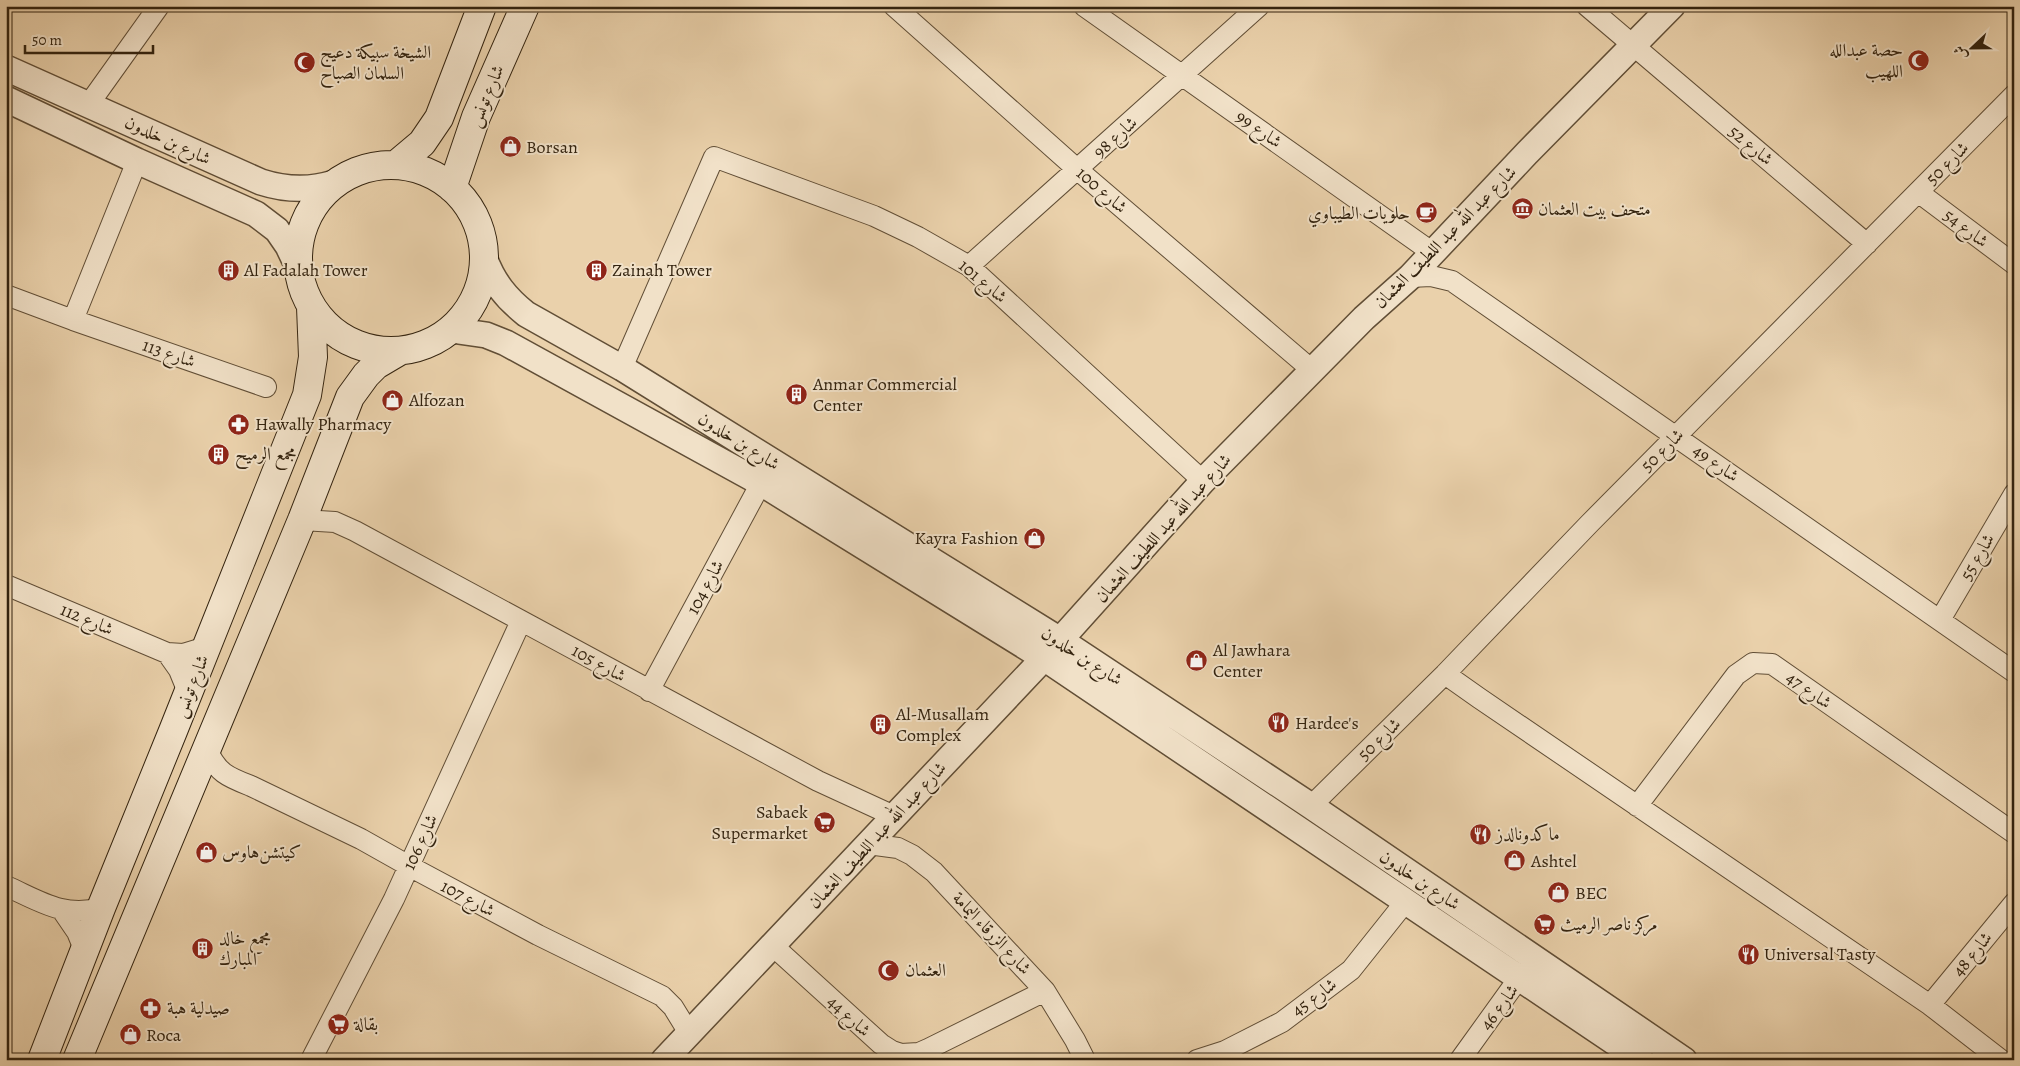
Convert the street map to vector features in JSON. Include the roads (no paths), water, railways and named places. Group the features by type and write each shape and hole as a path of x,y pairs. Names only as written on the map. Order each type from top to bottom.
{"main road":[{"path":"482,6 478,28 489,40 505,39 514,31"},
{"name":"شارع تونس","path":"397,164 422,143 439,118 482,6"},
{"name":"شارع تونس","path":"452,188 476,117 525,6"},
{"path":"397,164 426,172 452,188 466,203 476,220 482,240 484,258 478,292 470,309 451,330 431,343 398,352 380,352 348,342 327,327 311,307 302,287 297,265 298,247 302,228 315,204 334,183 364,168 397,164"},
{"name":"شارع تونس","path":"42,1060 84,949 307,395 311,374 313,340 311,307"},
{"path":"79,1059 302,520 350,397 357,386 376,365 398,352"},
{"path":"296,420 308,415 318,416 325,423 330,435 326,459"},
{"path":"50,1060 56,1039 59,1015"}],"street":[{"path":"89,104 159,6"},
{"name":"شارع 100","path":"894,6 1078,170 1312,370"},
{"name":"شارع 99","path":"1084,6 1434,253"},
{"name":"شارع 98","path":"969,266 1259,6"},
{"name":"شارع 52","path":"1587,6 1867,244"},
{"name":"شارع عبد الله عبد اللطيف العثمان","path":"664,1060 1052,649 1203,481 1364,318 1434,253 1528,153 1672,6"},
{"name":"شارع بن خلدون","path":"6,68 268,184 297,189 315,188 334,183"},
{"name":"شارع 50","path":"1311,806 1445,674 1676,435 2014,95"},
{"name":"شارع بن خلدون","path":"6,99 264,218 283,238 297,265"},
{"name":"شارع 101","path":"622,368 714,157 874,216 918,237 969,266 1203,481"},
{"path":"73,320 137,161"},
{"name":"شارع 54","path":"1918,192 2014,264"},
{"name":"شارع بن خلدون","path":"484,258 488,270 498,287 512,303 526,314 622,368 1052,649 1406,902 1641,1060"},
{"name":"شارع 49","path":"1410,277 1431,276 1452,281 1676,435 2014,672"},
{"name":"شارع 113","path":"6,295 266,387"},
{"name":"شارع بن خلدون","path":"451,330 486,335 506,343 761,483 1052,649 1311,806 1684,1060"},
{"name":"شارع 104","path":"648,691 761,483"},
{"name":"شارع 55","path":"1940,620 2014,494"},
{"name":"شارع 105","path":"302,520 335,522 423,567 648,691 818,781 894,816"},
{"name":"شارع 112","path":"6,585 167,653 183,654 206,647"},
{"name":"شارع 106","path":"310,1060 409,866 521,621"},
{"path":"167,653 179,670 188,692"},
{"name":"شارع 47","path":"1637,806 1736,675 1753,663 1772,664 2014,833"},
{"path":"1445,674 1930,1005 2001,1060"},
{"name":"شارع 107","path":"207,748 218,769 233,779 361,839 538,935 662,996 673,1007 689,1033"},
{"path":"188,793 204,784 217,780 233,779"},
{"name":"شارع الزرقاء اليمامة","path":"868,844 898,848 912,855 934,872 1045,991 1085,1060"},
{"path":"6,886 62,910 78,912 101,908"},
{"name":"شارع 45","path":"1198,1060 1225,1051 1282,1022 1351,970 1406,902"},
{"name":"شارع 48","path":"1930,1005 2014,902"},
{"path":"62,910 77,932 84,949"},
{"name":"شارع 44","path":"772,945 868,1034 892,1051 901,1054 919,1053 1045,991"},
{"name":"شارع 46","path":"1460,1060 1519,978"}],"place":[{"name":"حصة عبدالله اللهيب","path":"1919,60"},
{"name":"الشيخة سبيكة دعيج السلمان الصباح","path":"304,62"},
{"name":"Borsan","path":"510,147"},
{"name":"متحف بيت العثمان","path":"1522,209"},
{"name":"حلويات الطيباوي","path":"1426,213"},
{"name":"Al Fadalah Tower","path":"228,270"},
{"name":"Zainah Tower","path":"596,270"},
{"name":"Anmar Commercial Center","path":"797,394"},
{"name":"Alfozan","path":"393,400"},
{"name":"Hawally Pharmacy","path":"239,424"},
{"name":"مجمع الرميح","path":"219,454"},
{"name":"Kayra Fashion","path":"1034,538"},
{"name":"Al Jawhara Center","path":"1197,660"},
{"name":"Hardee's","path":"1279,723"},
{"name":"Al-Musallam Complex","path":"880,724"},
{"name":"Sabaek Supermarket","path":"824,822"},
{"name":"ماكدونالدز","path":"1480,834"},
{"name":"كيتشن‌هاوس","path":"206,852"},
{"name":"Ashtel","path":"1515,861"},
{"name":"BEC","path":"1559,893"},
{"name":"مركز ناصر الرميث","path":"1544,924"},
{"name":"مجمع خالد المبارك","path":"203,948"},
{"name":"Universal Tasty","path":"1748,954"},
{"name":"العثمان","path":"889,970"},
{"name":"صيدلية هبة","path":"151,1008"},
{"name":"بقالة","path":"338,1024"},
{"name":"Roca","path":"130,1035"}]}
